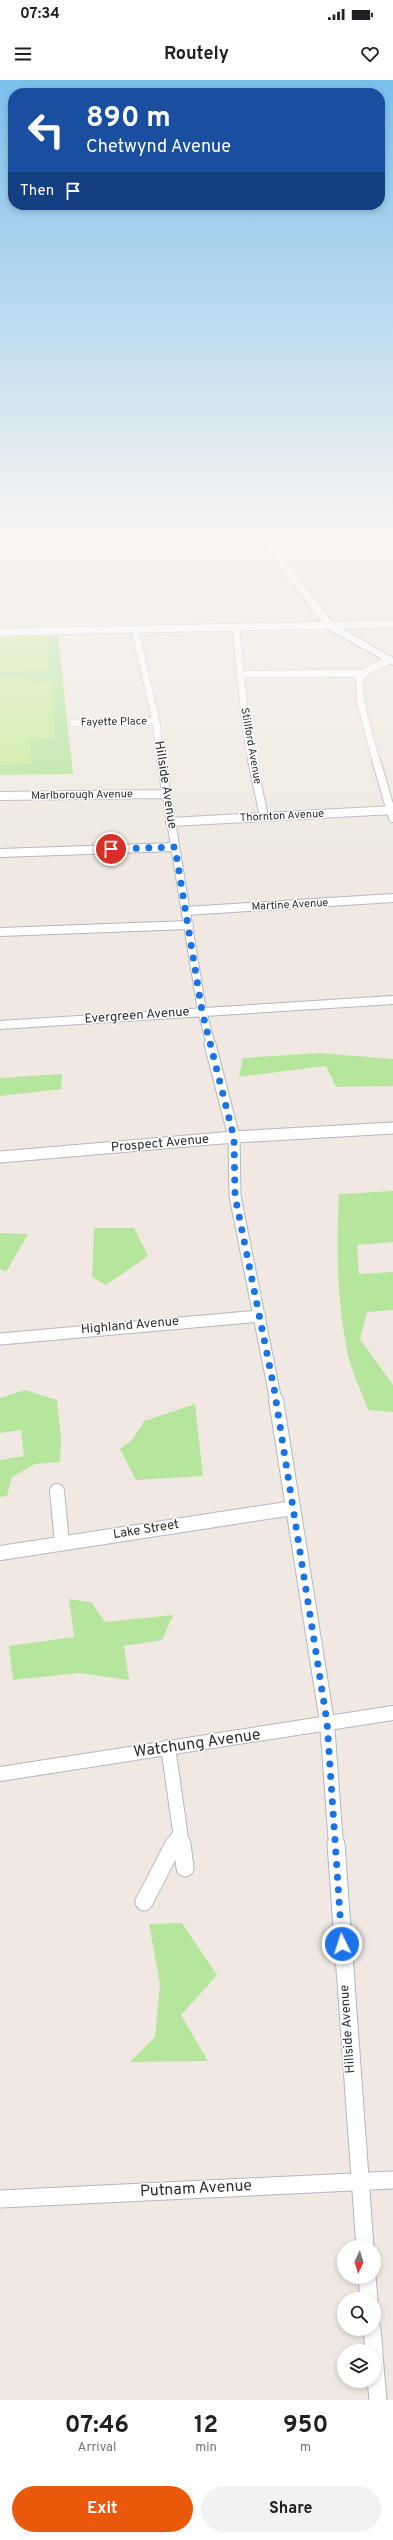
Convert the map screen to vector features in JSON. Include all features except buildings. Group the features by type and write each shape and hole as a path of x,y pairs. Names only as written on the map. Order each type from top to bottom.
{"main road":[{"path":"355,640 391,661"}],"street":[{"name":"Hillside Avenue","path":"138,640 156,721 165,794 189,925 202,1011 234,1138 235,1196 260,1316 293,1508 327,1722 364,2240"},
{"name":"Stillford Avenue","path":"237,640 246,729 264,817"},
{"path":"391,661 364,673 360,677 359,686 365,722 392,813"},
{"path":"240,674 364,673"},
{"name":"Fayette Place","path":"73,723 156,721"},
{"name":"Marlborough Avenue","path":"0,796 165,794"},
{"name":"Thornton Avenue","path":"170,822 392,813"},
{"path":"0,853 175,847"},
{"name":"Martine Avenue","path":"186,911 393,898"},
{"path":"0,932 189,925"},
{"name":"Evergreen Avenue","path":"0,1025 393,1000"},
{"name":"Prospect Avenue","path":"0,1157 234,1138 393,1128"},
{"name":"Highland Avenue","path":"0,1339 260,1316"},
{"path":"57,1491 62,1543"},
{"name":"Lake Street","path":"0,1553 293,1508"},
{"name":"Watchung Avenue","path":"0,1774 168,1747 282,1732 327,1722 393,1713"},
{"path":"168,1747 185,1868"},
{"path":"144,1902 180,1833"},
{"name":"Putnam Avenue","path":"0,2199 393,2180"},
{"path":"377,2388 378,2400"}],"green space":[{"path":"0,640 58,640 73,774 0,775"},
{"path":"0,640 49,640 48,653 0,654"},
{"path":"48,654 48,671 0,672 0,655"},
{"path":"31,676 31,683 51,682 55,738 27,739 31,746 32,764 0,765 0,677"},
{"path":"319,1053 393,1059 393,1086 336,1087 326,1066 239,1077 243,1058"},
{"path":"62,1074 61,1089 0,1096 0,1078"},
{"path":"393,1191 393,1242 357,1245 359,1274 393,1272 393,1310 367,1312 360,1339 393,1385 393,1412 368,1410 350,1362 344,1335 338,1274 338,1234 339,1194"},
{"path":"94,1228 134,1228 148,1256 106,1285 92,1277"},
{"path":"0,1233 28,1234 6,1272 0,1269"},
{"path":"25,1390 57,1400 61,1439 60,1462 35,1464 12,1477 7,1496 0,1497 0,1460 24,1456 21,1430 0,1433 0,1398"},
{"path":"195,1404 203,1476 136,1480 120,1449 132,1440 144,1421"},
{"path":"69,1599 91,1602 105,1622 173,1615 162,1640 124,1646 129,1680 79,1673 13,1680 9,1646 74,1637"},
{"path":"182,1923 217,1975 181,2015 208,2061 130,2062 155,2037 160,1984 149,1924"}],"route":[{"path":"111,849 175,847 202,1011 234,1138 235,1196 274,1388 327,1722 342,1944"}]}
